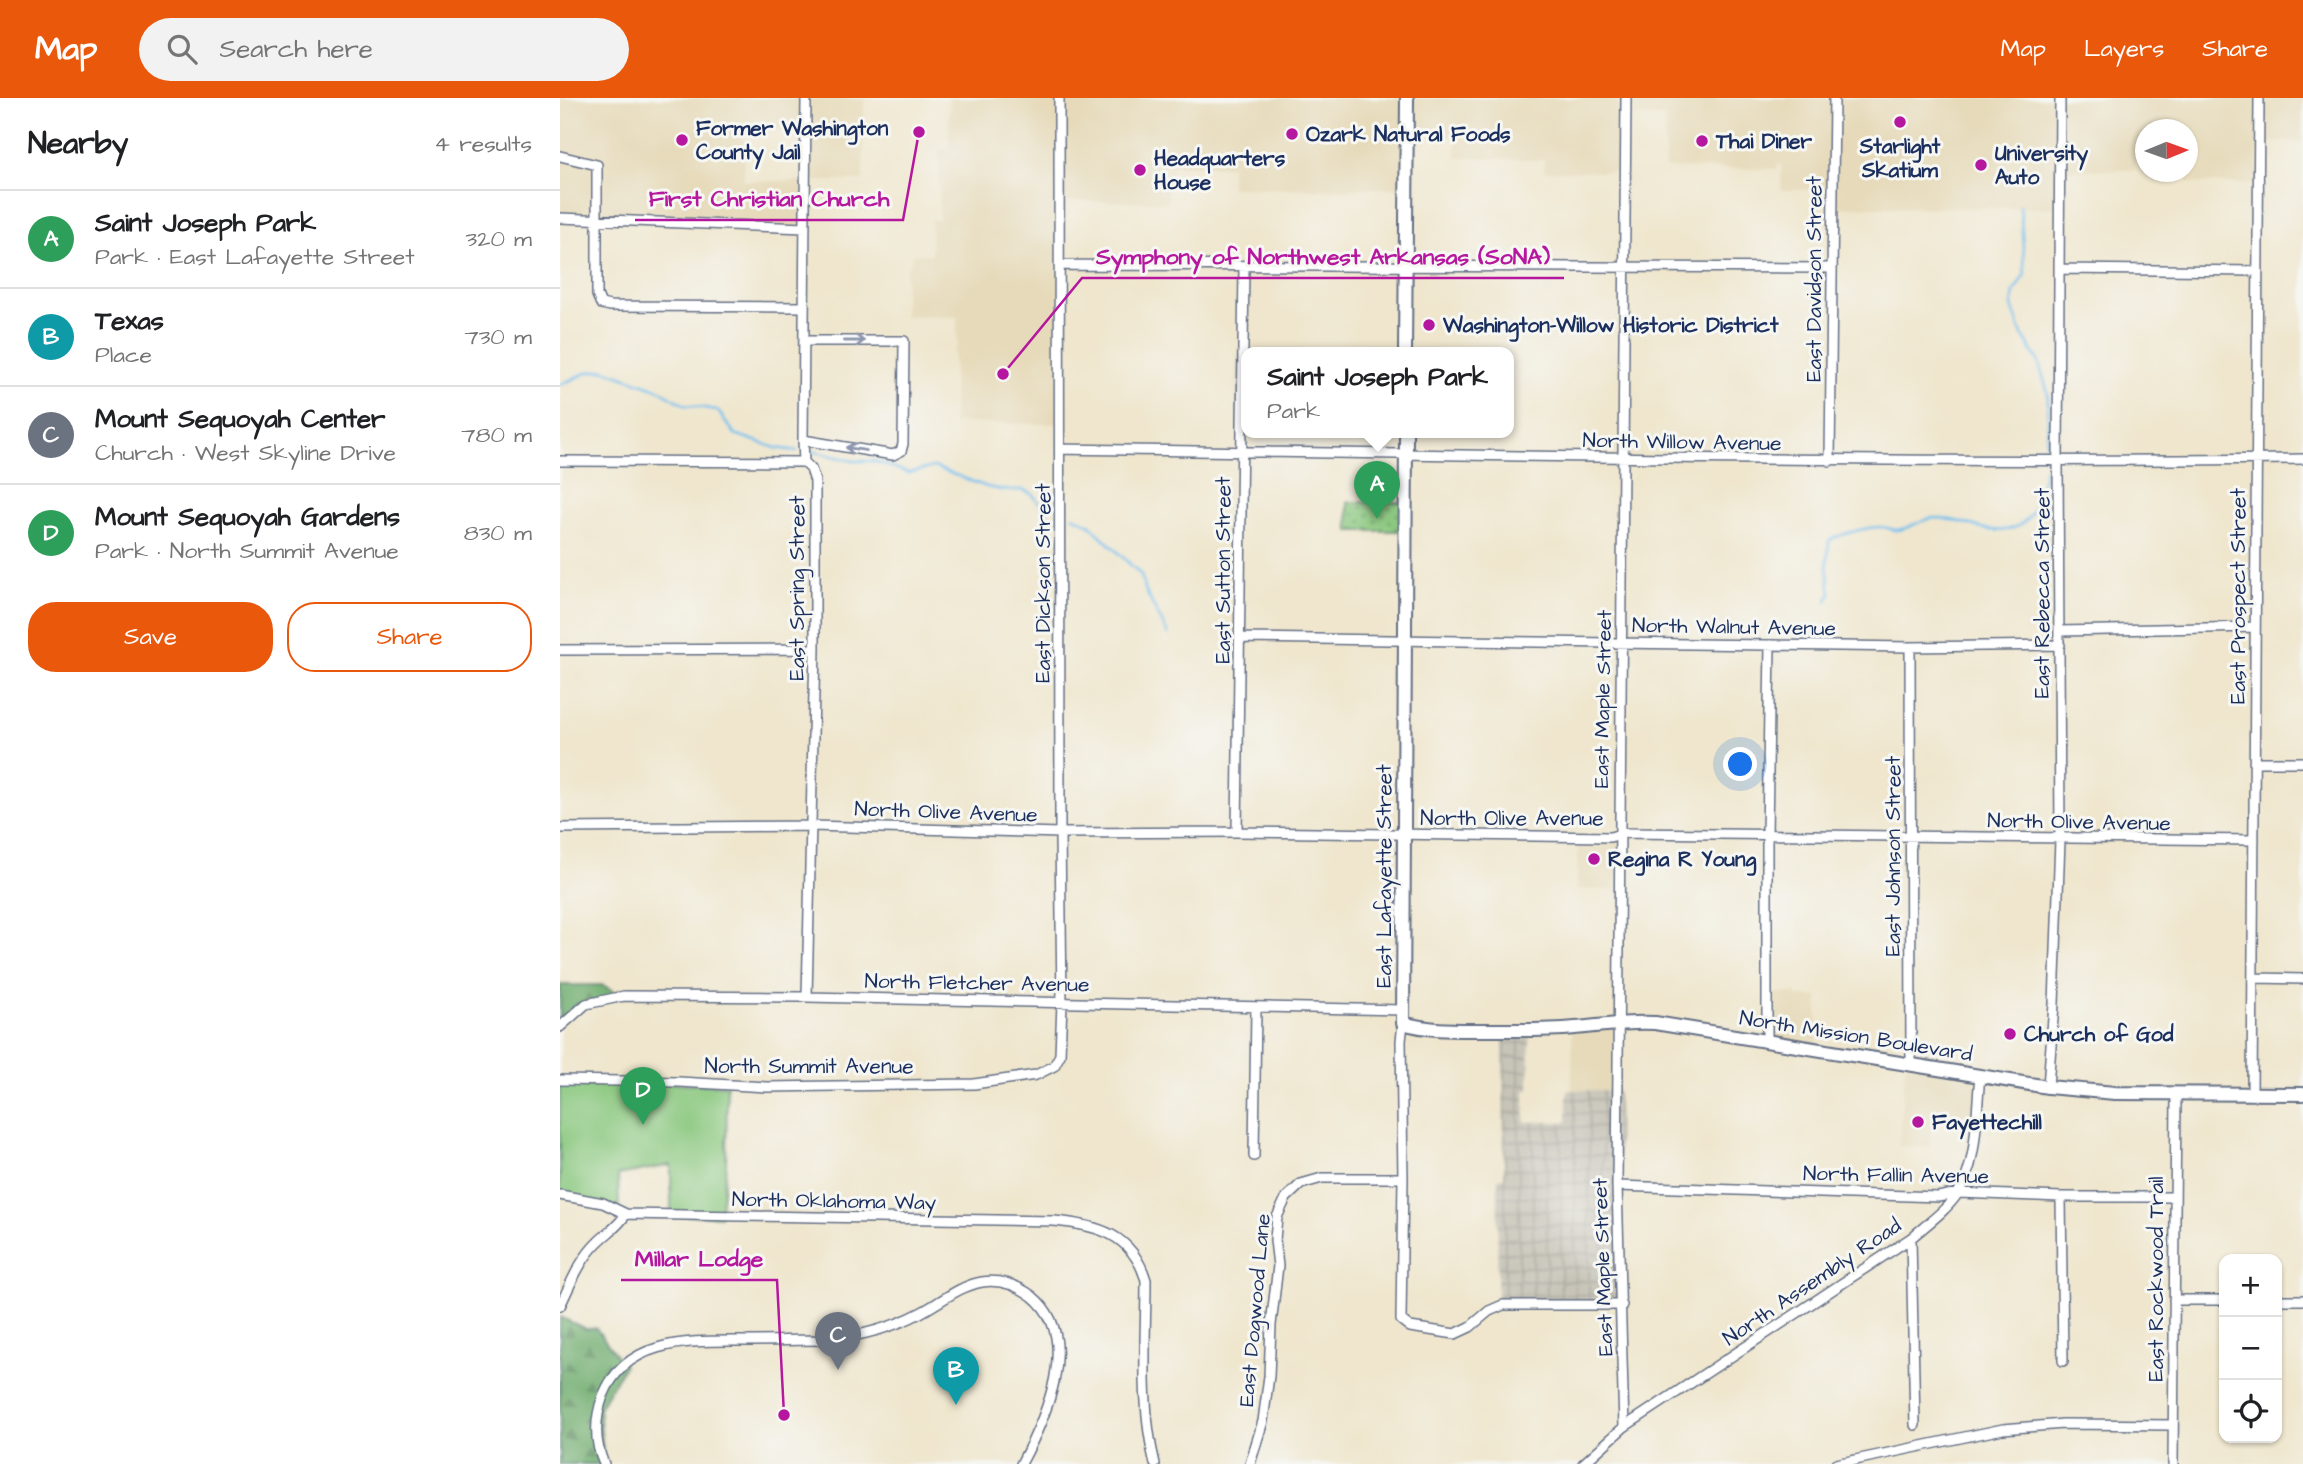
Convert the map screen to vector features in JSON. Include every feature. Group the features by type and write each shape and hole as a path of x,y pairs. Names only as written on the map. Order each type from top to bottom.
{"main road":[{"path":"1405,347 1407,98"},
{"name":"East Lafayette Street","path":"1403,1017 1405,438"},
{"name":"North Mission Boulevard","path":"1403,1017 1430,1029 1552,1030 1637,1021 2048,1087 2176,1095 2303,1094"}],"street":[{"name":"East Spring Street","path":"806,98 803,440 804,462 811,469 815,481 815,649 807,997"},
{"name":"East Dickson Street","path":"1054,1066 1060,1055 1062,1003 1059,98"},
{"name":"East Maple Street","path":"1625,1427 1617,1186 1626,98"},
{"name":"East Davidson Street","path":"1830,461 1834,98"},
{"name":"East Rebecca Street","path":"2048,1087 2060,840 2060,98"},
{"name":"East Prospect Street","path":"2252,1095 2259,98"},
{"path":"560,156 597,165 597,295 601,304 804,307"},
{"path":"560,218 804,228"},
{"path":"1060,265 1831,268"},
{"name":"East Sutton Street","path":"1243,347 1244,266"},
{"path":"2059,270 2258,271"},
{"path":"803,440 893,455 901,451 903,444 904,341 804,341"},
{"name":"East Sutton Street","path":"1237,832 1241,438"},
{"name":"North Willow Avenue","path":"1061,449 1830,461 2303,459"},
{"path":"560,461 804,462"},
{"path":"2060,631 2255,627"},
{"name":"North Walnut Avenue","path":"1241,638 1910,647 2060,645"},
{"path":"1767,1040 1766,836 1770,645"},
{"name":"East Johnson Street","path":"1910,647 1911,1064"},
{"path":"560,650 815,649"},
{"path":"2255,762 2303,762"},
{"name":"North Olive Avenue","path":"560,828 811,826 1060,833 1237,832 2254,841"},
{"path":"2253,978 2303,979"},
{"name":"North Fletcher Avenue","path":"560,1027 586,1004 624,996 807,997 1256,1007 1403,1017"},
{"path":"1254,1156 1256,1007"},
{"name":"East Lafayette Street","path":"1403,1017 1401,1320 1410,1327 1455,1334 1470,1327 1489,1311 1503,1305 1622,1306"},
{"name":"North Summit Avenue","path":"560,1080 767,1087 974,1084 1036,1075 1054,1066"},
{"name":"North Assembly Road","path":"1583,1464 1625,1427 1911,1238 1944,1210 1959,1193 1972,1158 1980,1076"},
{"name":"East Rockwood Trail","path":"2174,1464 2176,1095"},
{"name":"East Dogwood Lane","path":"1250,1464 1262,1421 1269,1376 1278,1266 1275,1240 1277,1217 1286,1198 1301,1184 1322,1178 1403,1178"},
{"name":"North Fallin Avenue","path":"1617,1186 1938,1197 1959,1193 2061,1197 2174,1197"},
{"name":"North Oklahoma Way","path":"560,1195 603,1203 626,1214 1054,1221 1076,1223 1110,1233 1126,1245 1140,1261 1146,1280 1147,1431 1155,1464"},
{"path":"2061,1197 2063,1361"},
{"path":"560,1306 586,1255 597,1242 619,1226 626,1214"},
{"path":"1911,1238 1914,1425"},
{"path":"604,1464 597,1443 598,1408 606,1389 631,1359 661,1346 682,1341 845,1338 904,1320 964,1287 998,1281 1012,1284 1037,1301 1046,1311 1056,1332 1057,1363 1051,1394 1037,1434 1021,1464"},
{"path":"2174,1300 2219,1300"},
{"path":"2282,1300 2303,1300"},
{"path":"1836,1464 2003,1429 2063,1424 2173,1425"}],"shaded area":[{"path":"560,98 864,98 863,181 805,181 805,228 560,218","holes":["744,131 806,131 805,181 744,181"]},
{"path":"949,98 2303,98 2303,142 2258,142 2258,184 2188,183 2198,182 2198,119 2135,119 2135,170 2060,170 2060,208 1832,207 1832,190 1781,190 1781,165 1777,165 1777,169 1665,168 1665,117 1626,117 1625,172 1544,171 1544,160 1456,157 1456,136 1407,136 1406,188 1356,190 1231,187 1231,166 1173,166 1172,174 1168,174 1168,202 1059,201 1061,424 953,423 957,317 904,316 906,269 912,254 931,254 931,220 939,220 939,150 949,149"},
{"path":"1619,835 1619,890 1577,889 1578,837"},
{"path":"1767,993 1797,993 1797,997 1818,997 1817,1049 1767,1040"},
{"path":"1619,1024 1618,1091 1572,1090 1572,1028"},
{"path":"1503,1030 1530,1030 1529,1090 1525,1090 1525,1122 1567,1122 1567,1090 1618,1091 1622,1305 1497,1307 1498,1178 1504,1177"},
{"path":"1905,1063 1980,1076 1976,1119 1934,1112 1929,1148 1899,1146"}],"green space":[{"path":"1348,502 1405,502 1405,531 1349,531"},
{"path":"560,985 602,985 624,996 575,1005 560,1022"},
{"path":"560,1080 727,1085 726,1166 720,1216 671,1215 671,1165 618,1175 619,1210 560,1195"},
{"path":"560,1317 586,1329 596,1328 624,1366 599,1408 604,1464 560,1464"}],"waterway":[{"path":"2020,205 2025,274 2014,292 2012,306 2022,335 2038,360 2048,393 2044,458"},
{"path":"560,385 588,372 604,370 658,389 685,405 717,410 735,434 776,448 797,451"},
{"path":"812,451 853,461 874,461 909,473 934,467 987,487 1023,490 1032,494 1047,512"},
{"path":"1827,601 1831,593 1827,568 1829,541 1846,533 1881,527 1902,529 1933,518 1981,528 2010,529 2020,525 2034,508 2044,469"},
{"path":"1073,516 1089,524 1141,575 1146,592 1168,634"}],"place":[{"name":"Starlight Skatium","path":"1900,122"},
{"name":"First Christian Church","path":"919,132"},
{"name":"Ozark Natural Foods","path":"1292,134"},
{"name":"Former Washington County Jail","path":"682,140"},
{"name":"Thai Diner","path":"1702,141"},
{"name":"University Auto","path":"1981,165"},
{"name":"Headquarters House","path":"1140,170"},
{"name":"Washington-Willow Historic District","path":"1429,325"},
{"name":"Symphony of Northwest Arkansas (SoNA)","path":"1003,374"},
{"name":"Saint Joseph Park","path":"1377,519"},
{"name":"Regina R Young","path":"1594,859"},
{"name":"Church of God","path":"2010,1034"},
{"name":"Fayettechill","path":"1918,1122"},
{"name":"Mount Sequoyah Gardens","path":"643,1125"},
{"name":"Mount Sequoyah Center","path":"838,1370"},
{"name":"Texas","path":"956,1405"},
{"name":"Millar Lodge","path":"784,1415"}]}
